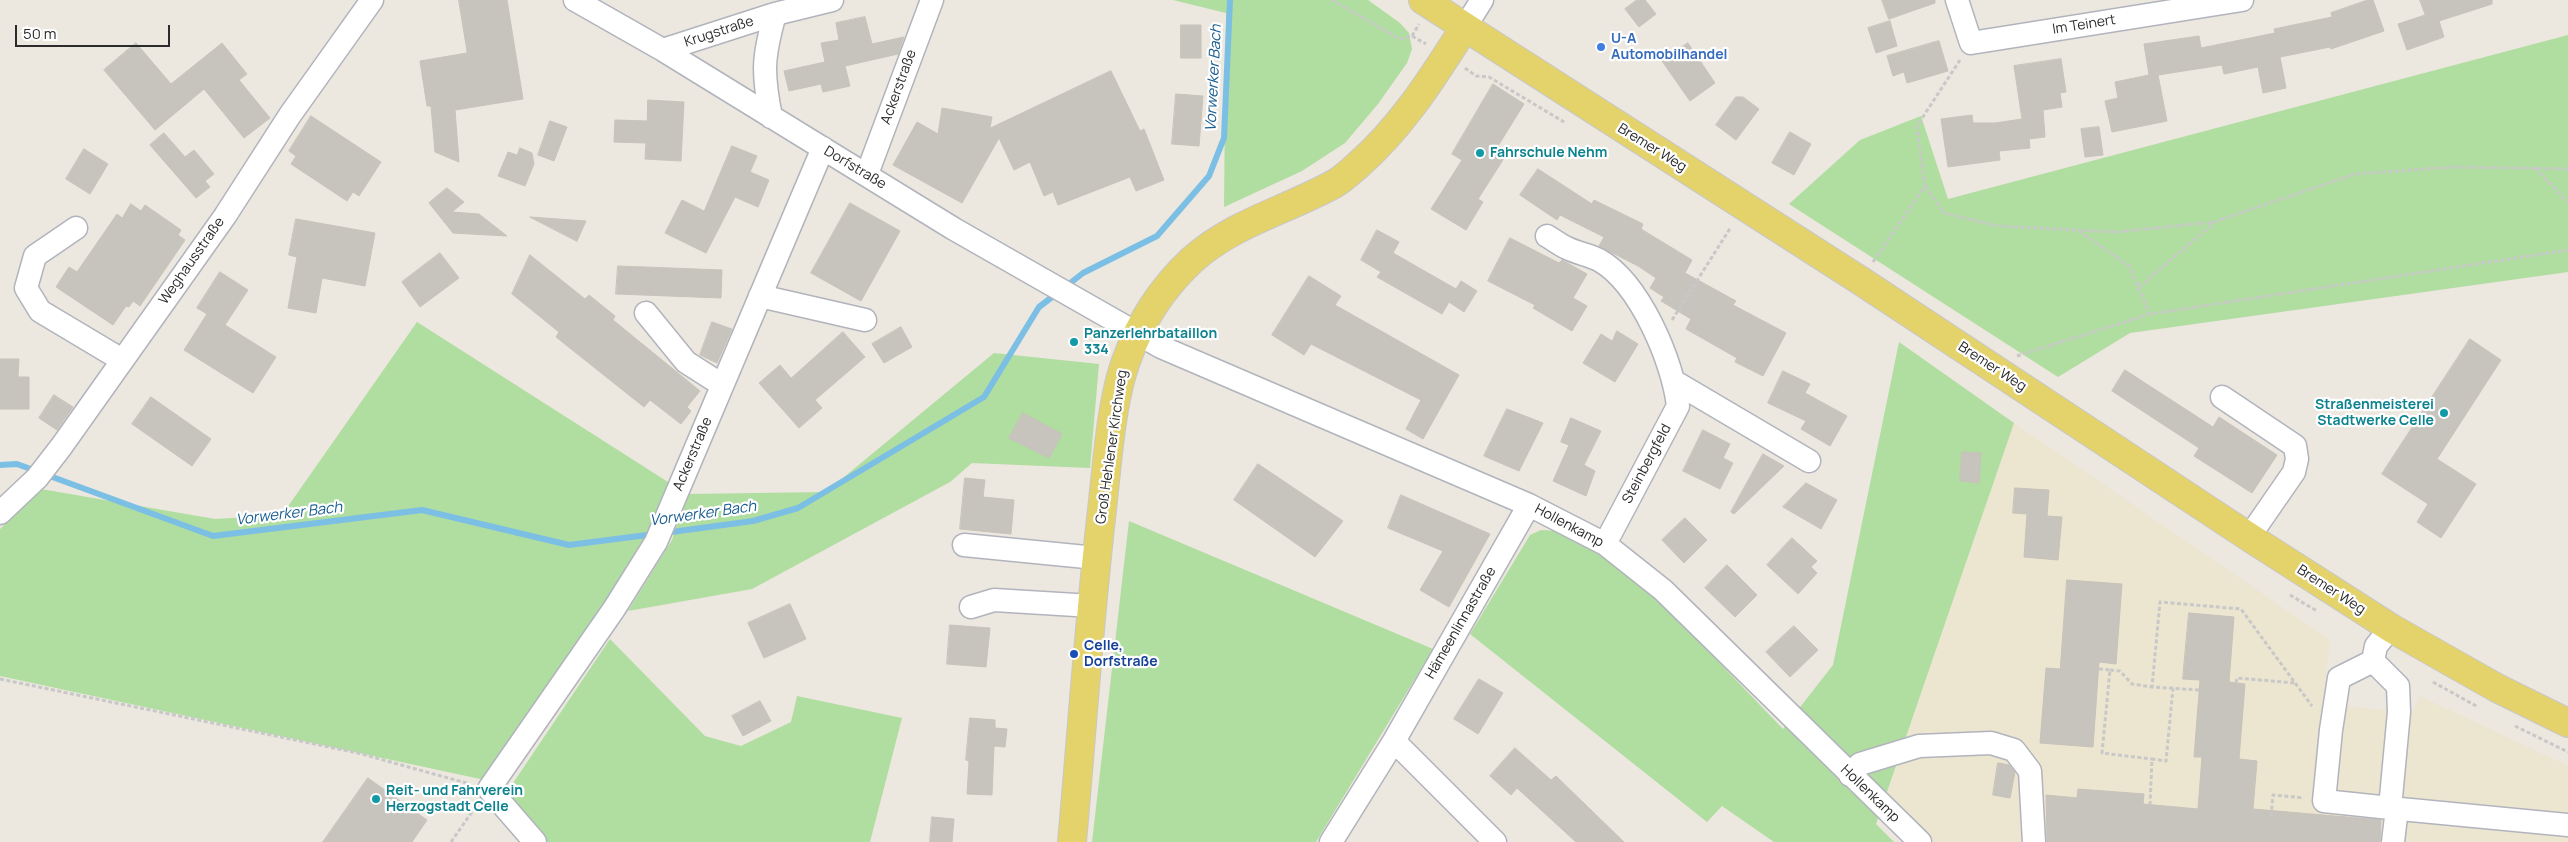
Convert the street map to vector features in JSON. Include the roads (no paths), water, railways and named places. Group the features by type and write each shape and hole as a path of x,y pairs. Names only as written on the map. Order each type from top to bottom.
{"main road":[{"name":"Bremer Weg","path":"1424,0 1861,281 2249,538 2391,628 2496,688 2568,723"},
{"name":"Groß Hehlener Kirchweg","path":"1072,842 1096,558 1117,395 1124,364 1136,333 1170,283 1193,259 1221,238 1337,183 1369,156 1398,125 1465,27"}],"street":[{"name":"Weghausstraße","path":"0,513 37,478 61,447 225,216 290,115 372,0"},
{"name":"Dorfstraße","path":"575,0 663,50 954,229 1136,333"},
{"name":"Krugstraße","path":"663,50 775,14 832,0"},
{"name":"Ackerstraße","path":"867,174 932,0"},
{"path":"1465,27 1482,0"},
{"name":"Im Teinert","path":"1956,0 1971,43 2242,0"},
{"name":"Krugstraße","path":"771,116 764,80 765,51 775,14"},
{"name":"Ackerstraße","path":"535,842 489,789 614,610 656,542 823,148"},
{"path":"76,228 35,256 26,288 40,311 122,360"},
{"name":"Steinbergfeld","path":"1547,236 1566,248 1600,260 1615,272 1642,305 1675,382 1678,406 1605,544"},
{"path":"760,296 865,320"},
{"path":"646,313 686,362 722,386"},
{"name":"Hollenkamp","path":"1136,333 1161,347 1529,504 1605,544 1663,590 1920,842"},
{"path":"1675,382 1809,461"},
{"path":"2222,397 2295,446 2297,458 2294,472 2249,538"},
{"name":"Hämeenlinnastraße","path":"1331,842 1394,740 1529,504"},
{"path":"964,545 1096,558"},
{"path":"970,607 994,600 1092,606"},
{"path":"2373,661 2376,646 2391,628"},
{"path":"2373,661 2339,678 2331,730 2324,801 2568,825"},
{"path":"2373,661 2398,686 2399,712 2393,808 2393,842"},
{"path":"1394,740 1495,842"},
{"path":"1850,775 1860,764 1919,746 1991,743 2014,750 2030,771 2034,842"}],"waterway":[{"name":"Vorwerker Bach","path":"1064,288 1083,273 1157,236 1209,176 1224,138 1230,0"},
{"name":"Vorwerker Bach","path":"664,533 753,521 798,508 984,397 1039,307 1056,294"},
{"name":"Vorwerker Bach","path":"0,465 17,464 213,536 422,510 569,545 655,534"}],"place":[{"name":"U-A Automobilhandel","path":"1601,47"},
{"name":"Fahrschule Nehm","path":"1480,153"},
{"name":"Panzerlehrbataillon 334","path":"1074,342"},
{"name":"Straßenmeisterei Stadtwerke Celle","path":"2444,413"},
{"name":"Celle, Dorfstraße","path":"1074,654"},
{"name":"Reit- und Fahrverein Herzogstadt Celle","path":"376,799"}]}
